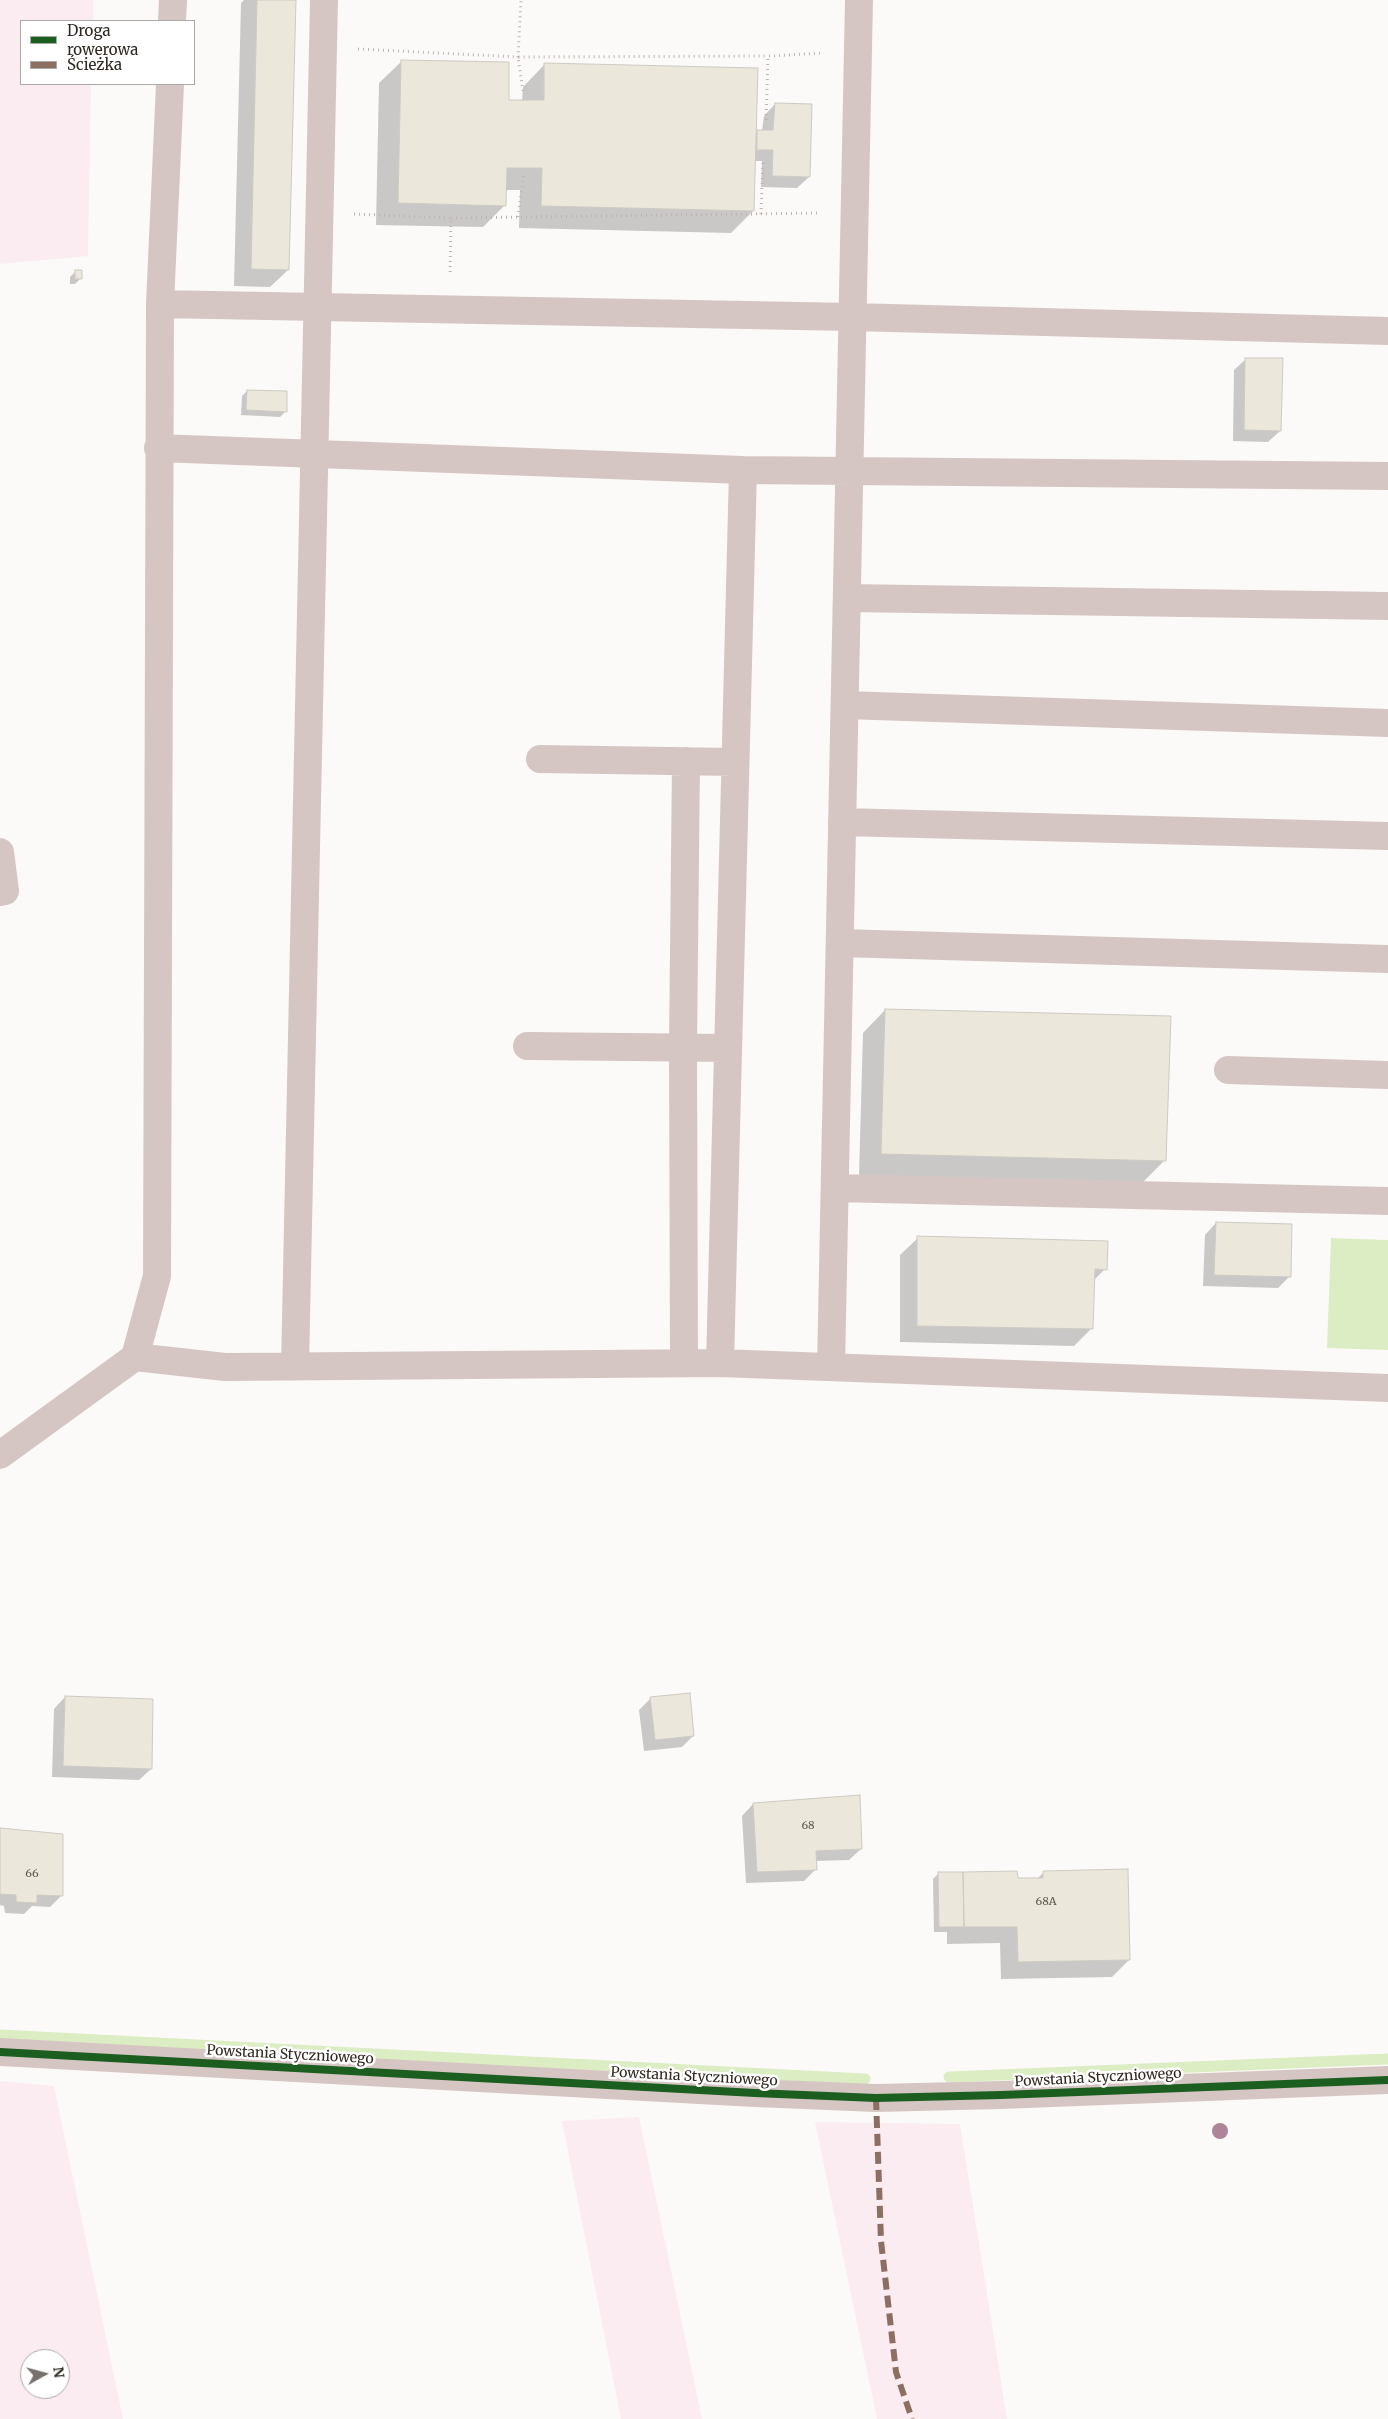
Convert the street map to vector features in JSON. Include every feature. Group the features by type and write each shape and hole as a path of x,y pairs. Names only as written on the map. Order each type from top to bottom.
{"street":[{"path":"172,20 173,0"},
{"path":"294,1366 324,0"},
{"path":"831,1367 859,0"},
{"path":"0,1455 135,1357 157,1276 158,448 160,304 170,85"},
{"path":"160,304 317,309 852,317 1388,331"},
{"path":"158,448 743,470 1388,476"},
{"path":"720,1363 743,470"},
{"path":"847,598 1388,606"},
{"path":"845,705 1388,723"},
{"path":"540,759 735,762"},
{"path":"684,1364 683,1048 686,762"},
{"path":"842,822 1388,836"},
{"path":"0,852 5,891 0,892"},
{"path":"840,943 1388,959"},
{"path":"527,1046 728,1048"},
{"path":"1228,1070 1388,1076"},
{"path":"835,1188 1388,1201"},
{"path":"135,1357 225,1367 720,1363 1388,1388"},
{"name":"Powstania Styczniowego","path":"0,2052 876,2098 1388,2080"}],"path":[{"path":"521,0 518,57 523,91"},
{"path":"323,48 518,57 768,56 858,51"},
{"path":"766,120 768,56"},
{"path":"761,214 763,161"},
{"path":"518,217 524,173"},
{"path":"319,213 451,218 854,213"},
{"path":"449,311 451,218"}],"shaded area":[{"path":"0,0 93,0 93,20 20,20 20,85 91,85 88,256 0,264"},
{"path":"1331,1238 1388,1240 1388,1350 1327,1348"},
{"path":"0,2081 54,2086 123,2419 0,2419"},
{"path":"639,2117 702,2419 621,2419 562,2121"},
{"path":"815,2122 960,2124 1007,2419 877,2419"}],"building":[{"path":"257,0 296,0 289,270 251,269"},
{"path":"401,60 509,62 509,100 544,100 544,63 758,68 754,211 541,206 542,168 507,168 506,206 398,203"},
{"path":"775,103 812,104 810,177 772,176 773,150 757,150 757,130 773,130"},
{"path":"75,270 82,270 82,279 75,279"},
{"path":"1245,358 1283,358 1281,431 1244,430"},
{"path":"247,390 287,391 287,412 246,410"},
{"path":"885,1009 1171,1016 1166,1161 881,1154"},
{"path":"1216,1222 1292,1224 1291,1277 1214,1275"},
{"path":"917,1236 1108,1241 1107,1270 1095,1269 1093,1329 917,1326"},
{"path":"690,1693 694,1736 655,1740 650,1697"},
{"path":"65,1696 153,1699 152,1769 63,1766"},
{"path":"860,1795 862,1849 816,1851 817,1870 757,1872 753,1803"},
{"path":"0,1828 63,1834 63,1896 37,1895 37,1903 16,1902 16,1895 0,1894"},
{"path":"1128,1869 1130,1960 1018,1962 1017,1927 964,1927 963,1872 1017,1871 1018,1878 1043,1878 1043,1871"},
{"path":"938,1872 963,1872 964,1927 939,1927"}],"waterway":[{"path":"0,2035 865,2079"},
{"path":"949,2077 1388,2059"}],"marked path":[{"path":"876,2098 881,2241 896,2372 912,2419"}],"cycle path":[{"path":"0,2052 876,2098 1388,2080"}]}
